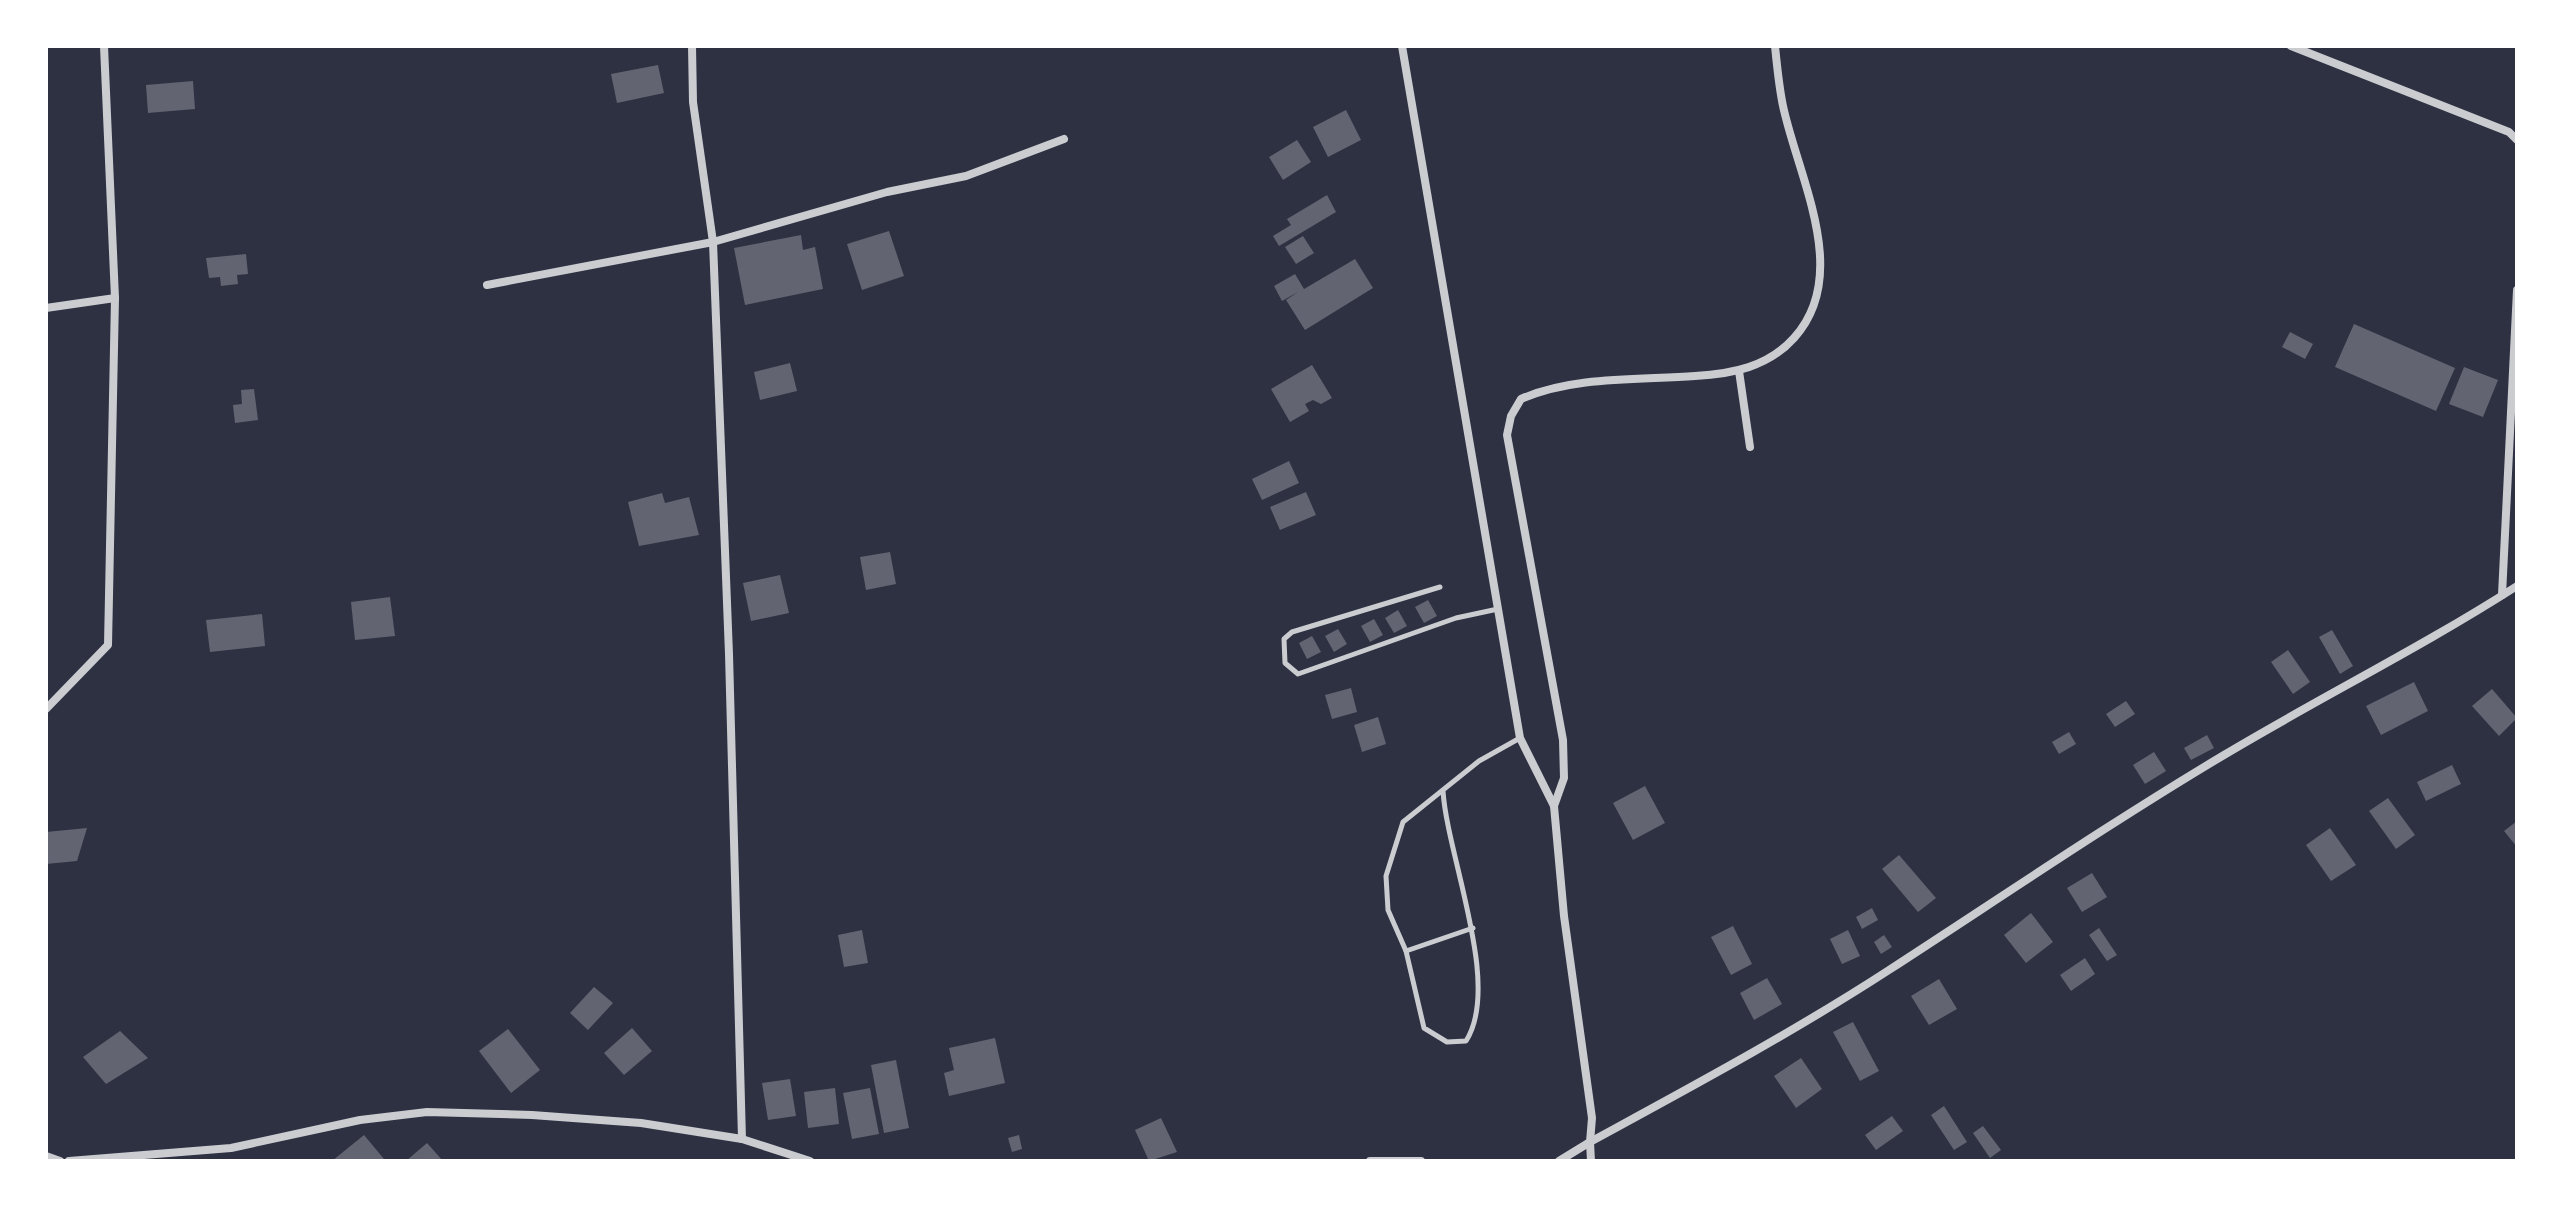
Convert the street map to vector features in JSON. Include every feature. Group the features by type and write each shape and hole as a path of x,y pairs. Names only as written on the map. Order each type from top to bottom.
{"street":[{"path":"46,709 108,645 115,298 104,46"},
{"path":"692,46 693,102 713,242 742,1139"},
{"path":"1402,46 1520,738 1554,806 1564,916 1592,1118 1591,1161"},
{"path":"1554,806 1564,778 1563,740 1507,435 1511,416 1521,399 1559,387 1739,371 1785,348 1806,326 1817,301 1820,251 1783,107 1775,46"},
{"path":"2291,46 2488,122 2509,132 2517,140"},
{"path":"487,285 713,242 871,196 966,176 1064,139"},
{"path":"2502,595 2517,290"},
{"path":"46,308 115,298"},
{"path":"1739,371 1750,447"},
{"path":"1559,1161 1755,1051 1888,971 2018,883 2225,754 2517,586"},
{"path":"69,1161 231,1148 360,1120 427,1112 641,1123 742,1139 810,1161"},
{"path":"46,1156 60,1161"},
{"path":"1370,1161 1421,1161"}],"lane":[{"path":"1440,587 1292,632 1284,639 1285,663 1298,674 1456,618 1498,609"},
{"path":"1443,791 1444,812 1473,927 1478,1023 1466,1041 1447,1042 1424,1028 1406,951 1388,910 1386,876 1403,822 1479,761 1520,738"},
{"path":"1406,951 1473,927"}],"building":[{"path":"658,65 664,93 617,103 611,74"},
{"path":"193,81 195,109 148,113 146,85"},
{"path":"1346,110 1361,140 1328,157 1313,127"},
{"path":"1297,140 1311,162 1283,180 1269,157"},
{"path":"1327,195 1336,212 1279,246 1273,236 1291,225 1287,219"},
{"path":"889,231 904,276 862,290 847,244"},
{"path":"801,235 803,250 815,247 823,289 745,305 734,248"},
{"path":"1303,236 1314,253 1296,264 1285,247"},
{"path":"246,254 248,274 237,275 238,284 221,286 220,277 209,278 206,258"},
{"path":"1355,259 1373,288 1305,330 1286,300 1298,292 1282,301 1274,286 1295,274 1304,289"},
{"path":"2354,324 2455,368 2436,411 2335,367"},
{"path":"2290,332 2313,344 2305,359 2282,347"},
{"path":"790,363 797,391 760,400 754,372"},
{"path":"1312,365 1332,398 1321,404 1313,400 1305,404 1309,411 1290,422 1271,389"},
{"path":"2464,367 2498,380 2483,417 2449,404"},
{"path":"254,389 258,420 235,423 233,405 242,404 241,390"},
{"path":"1289,461 1299,483 1262,500 1252,479"},
{"path":"1306,492 1316,515 1280,530 1270,507"},
{"path":"662,493 665,503 689,497 699,535 639,546 628,502"},
{"path":"890,552 896,584 866,590 860,557"},
{"path":"780,575 789,613 751,621 743,583"},
{"path":"390,597 395,636 355,640 351,602"},
{"path":"1428,600 1437,616 1424,623 1415,607"},
{"path":"1398,610 1407,626 1394,633 1385,618"},
{"path":"262,614 265,646 210,652 206,620"},
{"path":"1374,619 1383,635 1370,642 1361,626"},
{"path":"1338,629 1347,644 1334,652 1325,636"},
{"path":"2332,630 2353,666 2340,674 2319,637"},
{"path":"1312,636 1321,652 1307,659 1299,643"},
{"path":"2288,650 2310,682 2293,694 2271,662"},
{"path":"2414,682 2428,711 2381,735 2366,706"},
{"path":"1351,688 1357,712 1332,719 1325,695"},
{"path":"2492,689 2517,718 2499,736 2472,706"},
{"path":"2126,701 2135,714 2115,727 2106,714"},
{"path":"1378,717 1386,744 1362,752 1354,725"},
{"path":"2069,732 2076,744 2059,754 2052,742"},
{"path":"2207,735 2214,748 2191,760 2184,748"},
{"path":"2154,752 2166,771 2145,784 2133,765"},
{"path":"2452,765 2461,784 2426,801 2417,782"},
{"path":"1645,786 1665,823 1633,840 1613,803"},
{"path":"2388,798 2415,835 2396,849 2369,811"},
{"path":"2517,821 2517,847 2504,831"},
{"path":"87,828 77,861 46,864 46,832"},
{"path":"2330,828 2356,865 2331,881 2306,845"},
{"path":"1899,855 1936,898 1918,912 1882,869"},
{"path":"2092,873 2107,897 2082,912 2067,888"},
{"path":"1872,908 1878,920 1862,929 1856,917"},
{"path":"2031,913 2053,942 2026,963 2004,935"},
{"path":"1733,926 1752,964 1731,975 1711,937"},
{"path":"2099,928 2117,955 2107,961 2089,935"},
{"path":"862,930 868,963 844,967 838,935"},
{"path":"1848,930 1860,956 1842,964 1830,939"},
{"path":"1884,935 1892,947 1881,954 1874,942"},
{"path":"2085,958 2095,974 2071,991 2060,975"},
{"path":"1767,978 1782,1004 1754,1020 1740,993"},
{"path":"1939,979 1957,1009 1929,1025 1911,996"},
{"path":"594,987 613,1003 588,1030 570,1013"},
{"path":"1853,1022 1879,1071 1860,1081 1833,1032"},
{"path":"632,1028 652,1051 624,1075 604,1053"},
{"path":"508,1029 540,1070 511,1093 479,1051"},
{"path":"120,1031 148,1058 106,1084 83,1057"},
{"path":"995,1038 1005,1083 949,1096 944,1073 954,1070 949,1048"},
{"path":"1801,1058 1822,1089 1796,1108 1774,1076"},
{"path":"896,1060 909,1128 884,1133 871,1065"},
{"path":"790,1079 796,1116 768,1120 762,1083"},
{"path":"835,1088 839,1124 808,1128 804,1092"},
{"path":"870,1088 879,1134 852,1139 843,1093"},
{"path":"1944,1106 1967,1142 1954,1150 1931,1115"},
{"path":"1892,1116 1903,1131 1876,1150 1865,1135"},
{"path":"1161,1118 1177,1152 1149,1161 1135,1130"},
{"path":"1983,1126 2001,1150 1990,1158 1973,1133"},
{"path":"364,1135 384,1159 332,1161"},
{"path":"1019,1135 1022,1149 1012,1152 1008,1138"},
{"path":"427,1143 443,1161 406,1161"}]}
